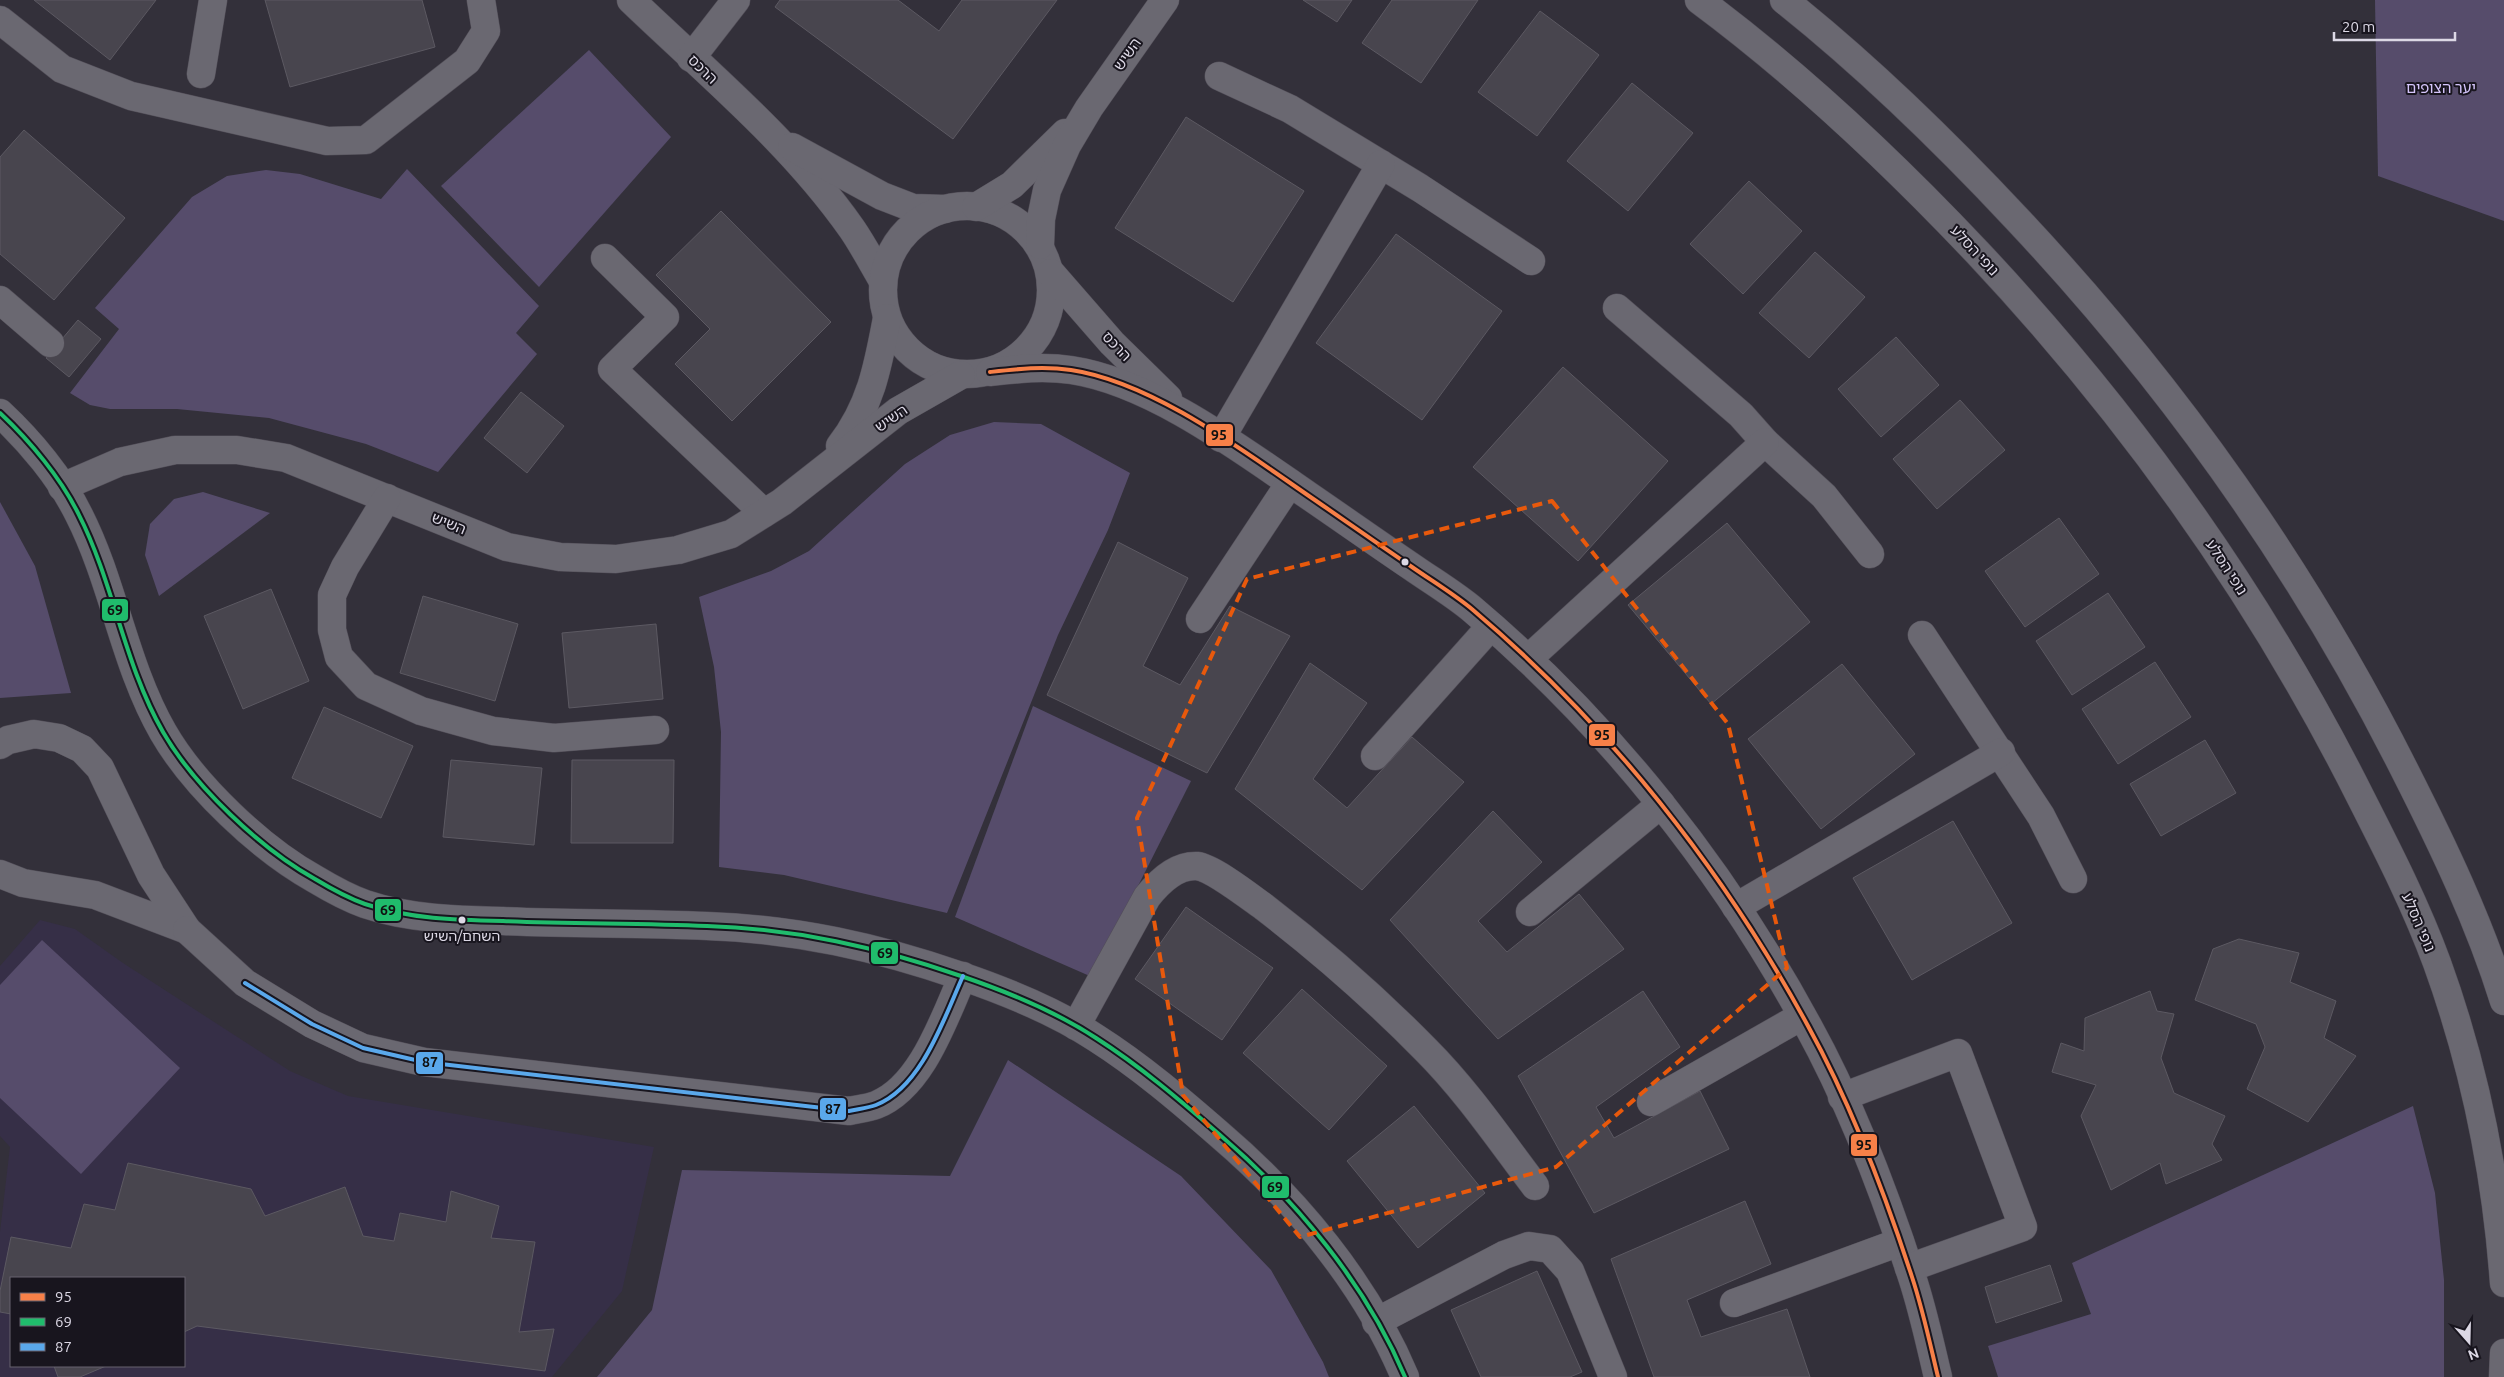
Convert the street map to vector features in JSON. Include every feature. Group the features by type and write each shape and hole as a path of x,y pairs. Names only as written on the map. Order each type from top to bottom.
{"street":[{"path":"201,74 213,0"},
{"path":"0,20 62,69 131,96 327,141 366,140 467,61 486,31 481,0"},
{"name":"הרכס","path":"631,0 774,137 821,189 852,230 883,281"},
{"path":"691,58 736,0"},
{"name":"השיש","path":"1040,245 1041,219 1047,190 1067,145 1089,108 1166,0"},
{"name":"נופי הסלע","path":"1699,0 1780,64 1873,147 1922,193 2037,317 2090,379 2185,502 2279,647 2311,700 2384,844 2417,912 2437,964 2469,1064 2482,1116 2492,1166 2504,1283"},
{"path":"1784,0 1894,96 1978,177 2076,283 2130,346 2227,474 2356,675 2435,830 2464,892 2504,1001"},
{"path":"1219,76 1290,108 1531,261"},
{"name":"השיש","path":"976,207 1012,185 1030,170 1089,108"},
{"name":"הרכס","path":"774,137 882,196 912,208 946,209"},
{"path":"1222,438 1381,164"},
{"path":"976,207 1001,212 1023,226 1040,245 1051,273 1052,298 1046,323 1032,345 1013,361 990,372 960,375 937,369 915,358 898,340 887,318 883,300 883,281 890,256 903,235 923,219 946,209 976,207"},
{"path":"605,258 665,318 612,369 764,513"},
{"name":"הרכס","path":"1051,273 1112,343 1187,416"},
{"path":"0,300 50,343"},
{"path":"1617,308 1741,415 1765,442 1824,496 1870,554"},
{"name":"השיש","path":"824,467 855,426 870,395 887,318"},
{"name":"הרכס","path":"990,372 1036,367 1073,370 1124,384 1187,416 1290,483 1469,606 1528,659 1561,692 1680,825 1736,908 1802,1016 1842,1098 1900,1242 1909,1268 1938,1377"},
{"name":"השיש","path":"62,487 120,462 175,450 237,450 286,458 507,547 570,557 616,559 678,550 731,534 782,502 824,467 898,411 960,375"},
{"path":"0,413 15,427 62,487 79,514 142,688 164,734 196,776 232,816 272,852 313,879 363,904 411,915 533,923 710,926 784,932 852,943 921,962 994,987 1095,1037 1153,1078 1252,1162 1295,1208 1336,1260 1376,1322 1405,1377"},
{"path":"1528,659 1765,442"},
{"path":"1200,619 1290,483"},
{"path":"387,498 345,567 332,595 332,630 339,657 366,686 420,712 493,731 554,738 656,730"},
{"path":"1375,756 1491,626"},
{"path":"1922,635 2001,752 2041,816 2074,879"},
{"path":"0,745 8,740 34,734 59,738 82,749 100,768 151,875 187,930 245,983 312,1024 363,1048 424,1062 850,1111 877,1105 900,1089 921,1066 963,976"},
{"path":"1736,908 2001,752"},
{"path":"1530,912 1661,804"},
{"path":"1076,1026 1147,897 1161,880 1180,870 1197,866 1232,883 1298,933 1427,1050 1481,1115 1535,1186"},
{"path":"0,874 23,883 95,895 187,930"},
{"path":"1651,1102 1802,1016"},
{"path":"1842,1098 1958,1053 2023,1227 1909,1268"},
{"path":"1734,1303 1900,1242"},
{"path":"1376,1322 1504,1255 1529,1246 1550,1249 1570,1271 1613,1377"},
{"path":"2502,1377 2504,1353"}],"highlighted area":[{"path":"1552,501 1728,724 1787,968 1556,1167 1300,1237 1183,1095 1137,818 1247,579"}],"shaded area":[{"path":"40,920 75,929 123,963 290,1071 348,1096 654,1147 622,1291 552,1377 0,1377 0,1232 10,1147 0,1136 0,966"}],"green space":[{"name":"יער הצופים","path":"2375,0 2504,0 2504,221 2378,176"},
{"path":"589,50 671,137 539,287 441,186"},
{"path":"407,169 539,306 516,333 537,354 438,472 366,444 269,418 177,409 110,409 90,405 70,393 119,329 95,308 192,197 227,176 266,170 300,174 381,199"},
{"path":"994,422 1041,424 1130,473 1108,530 1058,635 947,913 784,875 719,867 721,732 714,667 699,597 771,571 809,551 905,464 950,435"},
{"path":"203,492 270,513 159,596 145,555 150,524 174,499"},
{"path":"0,502 35,566 71,693 0,698"},
{"path":"1033,706 1191,781 1092,977 955,917"},
{"path":"42,940 180,1068 81,1174 0,1098 0,985"},
{"path":"1008,1060 1181,1176 1271,1270 1323,1362 1329,1377 597,1377 652,1310 682,1170 950,1176"},
{"path":"2413,1106 2435,1193 2444,1280 2444,1377 1998,1377 1988,1346 2091,1314 2072,1263"}],"building":[{"path":"34,0 156,0 110,60"},
{"path":"265,0 422,0 435,47 290,87"},
{"path":"780,0 898,0 939,31 962,0 1057,0 953,139 775,7"},
{"path":"1303,0 1352,0 1337,22"},
{"path":"1392,0 1478,0 1421,83 1362,43"},
{"path":"1540,11 1599,55 1537,136 1478,92"},
{"path":"1632,83 1693,133 1628,211 1567,161"},
{"path":"1186,117 1304,191 1233,302 1115,228"},
{"path":"24,130 125,218 54,300 0,254 0,157"},
{"path":"1749,181 1802,231 1743,294 1690,244"},
{"path":"721,211 831,322 732,421 675,364 710,329 656,275"},
{"path":"1396,234 1502,311 1422,420 1316,343"},
{"path":"1815,252 1865,297 1809,358 1759,313"},
{"path":"78,320 101,339 69,377 46,358"},
{"path":"1896,337 1939,385 1881,437 1838,389"},
{"path":"1563,367 1668,461 1578,561 1473,467"},
{"path":"521,392 564,426 527,473 484,438"},
{"path":"1960,400 2005,450 1937,509 1893,459"},
{"path":"2059,518 2099,574 2025,627 1985,571"},
{"path":"1727,523 1810,622 1711,704 1628,605"},
{"path":"1118,542 1188,578 1143,666 1180,685 1230,606 1290,636 1207,773 1047,695"},
{"path":"271,589 309,681 243,709 204,616"},
{"path":"2108,593 2145,647 2072,695 2036,641"},
{"path":"423,596 518,624 495,701 400,673"},
{"path":"656,624 663,699 569,708 562,633"},
{"path":"2155,662 2191,717 2118,764 2082,709"},
{"path":"1310,663 1367,703 1313,779 1347,808 1412,737 1464,782 1362,890 1235,789"},
{"path":"1842,664 1915,754 1821,829 1748,739"},
{"path":"324,707 413,746 381,818 292,778"},
{"path":"2205,740 2236,793 2161,836 2130,784"},
{"path":"451,760 542,768 534,845 443,837"},
{"path":"572,760 674,760 673,843 571,843"},
{"path":"1493,811 1542,862 1478,921 1507,952 1579,894 1624,949 1498,1039 1390,920"},
{"path":"1953,821 2012,923 1912,980 1853,878"},
{"path":"1186,907 1273,968 1222,1040 1135,979"},
{"path":"2239,939 2299,953 2290,982 2336,1001 2324,1038 2356,1056 2308,1122 2247,1089 2265,1047 2256,1024 2195,1000 2213,949"},
{"path":"1302,989 1387,1066 1329,1130 1243,1053"},
{"path":"1643,991 1680,1047 1596,1107 1614,1138 1700,1091 1729,1149 1594,1213 1518,1076"},
{"path":"2150,991 2157,1011 2174,1014 2161,1058 2174,1093 2225,1116 2212,1144 2222,1160 2166,1184 2160,1163 2111,1190 2081,1116 2096,1085 2052,1072 2061,1043 2084,1051 2085,1018"},
{"path":"1414,1106 1485,1193 1418,1248 1347,1161"},
{"path":"128,1163 251,1189 265,1216 345,1187 363,1236 394,1241 400,1213 446,1222 451,1191 499,1206 491,1238 535,1242 519,1332 554,1329 545,1371 197,1326 185,1332 185,1277 10,1277 10,1314 0,1312 0,1291 11,1237 71,1248 84,1204 115,1210"},
{"path":"1745,1201 1771,1264 1687,1300 1701,1337 1787,1309 1810,1377 1654,1377 1611,1259"},
{"path":"2050,1265 2062,1301 1996,1323 1985,1287"},
{"path":"1537,1271 1582,1372 1570,1377 1481,1377 1451,1310"},
{"path":"54,1367 104,1367 80,1377 58,1377"}],"transit line":[{"name":"95","path":"990,372 1050,368 1071,370 1102,377 1133,388 1195,420 1226,439 1458,598 1523,654 1571,701 1660,802 1701,856 1775,968 1808,1026 1838,1086 1878,1181 1916,1289 1938,1377"},
{"name":"69","path":"0,413 44,461 72,501 91,541 138,679 163,732 176,753 192,774 230,814 251,834 294,866 352,899 399,913 433,918 468,920 740,928 804,935 898,956 979,982 1031,1003 1080,1028 1144,1072 1248,1160 1302,1216 1349,1277 1370,1309 1405,1377"},
{"name":"87","path":"245,983 312,1024 363,1048 424,1062 849,1111 876,1105 892,1096 906,1083 930,1050 963,976"}],"place":[{"name":"השחם/השיש","path":"462,920"}]}
